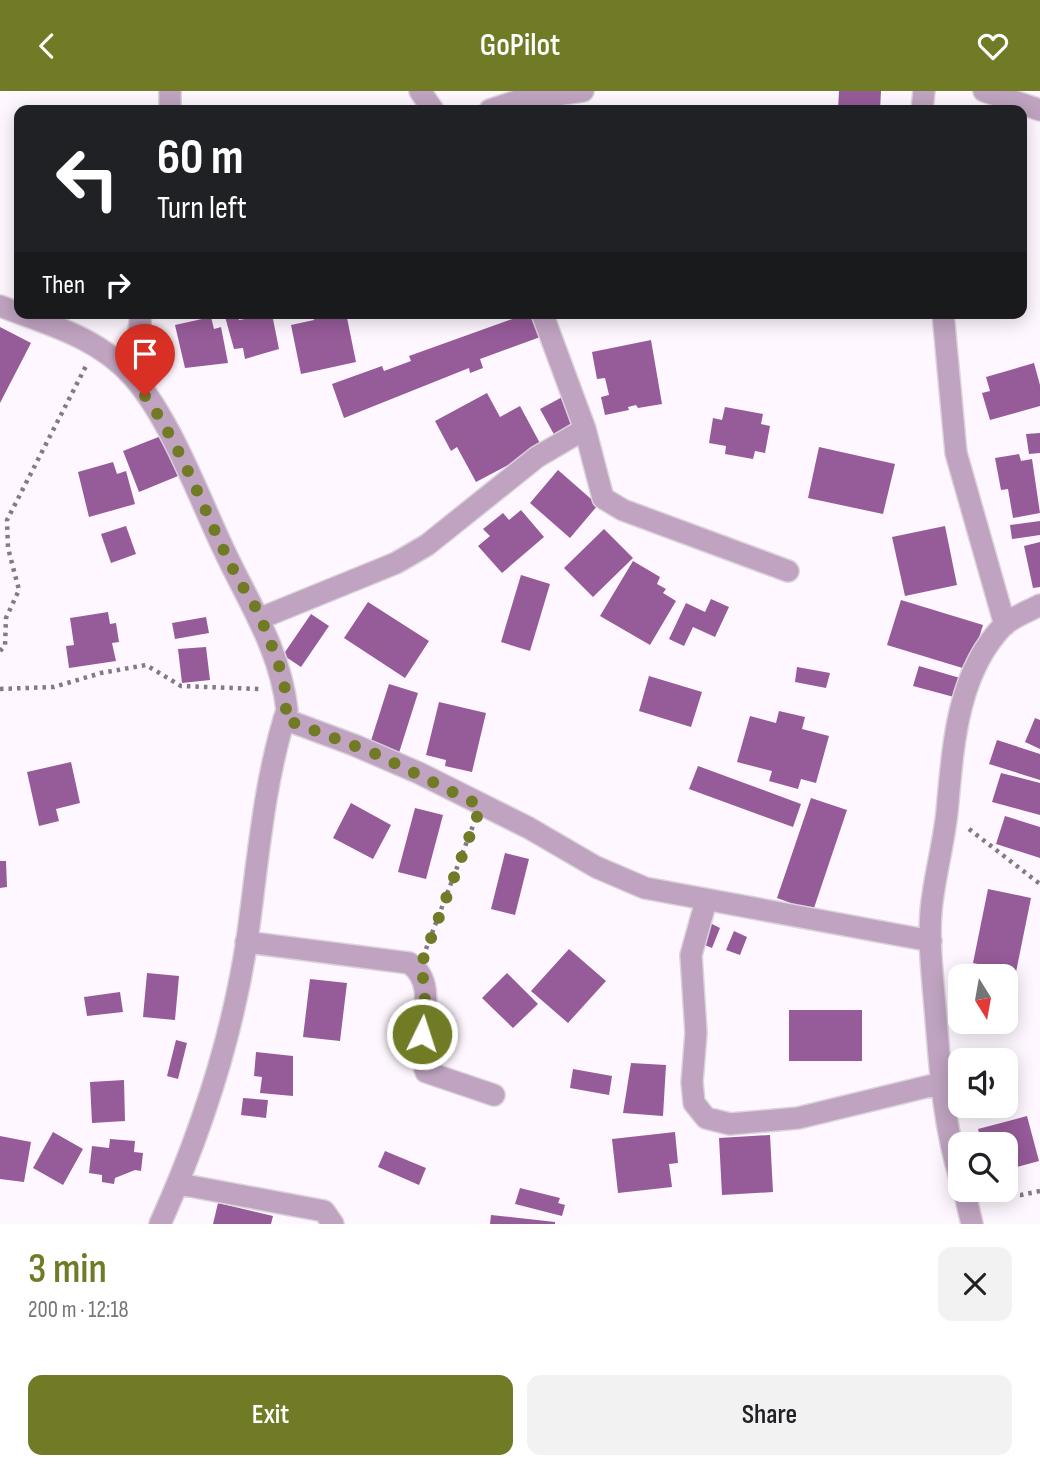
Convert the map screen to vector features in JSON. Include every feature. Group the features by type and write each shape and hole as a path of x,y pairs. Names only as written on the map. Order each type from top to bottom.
{"street":[{"path":"505,105 583,91"},
{"path":"984,91 1025,105"},
{"path":"32,319 97,346 134,378 163,421 233,571 261,618 285,690 287,709 256,857 246,942 215,1087 179,1184 160,1224"},
{"path":"134,378 140,319"},
{"path":"544,319 585,429 601,491 608,503 788,571"},
{"path":"944,319 956,453 1005,625"},
{"path":"261,618 396,563 428,545 537,457 585,429"},
{"path":"948,1132 931,941 932,896 940,866 953,746 965,693 1005,625 1040,605"},
{"path":"284,719 376,754 596,867 645,888 931,941"},
{"path":"706,901 691,955 696,1033 692,1081 694,1103 706,1118 730,1124 798,1118 942,1083"},
{"path":"246,942 409,963 419,970 426,984 420,1058 426,1072 494,1095"},
{"path":"179,1184 324,1210 333,1224"},
{"path":"966,1202 972,1224"}],"path":[{"path":"0,651 5,646 6,618 19,590 8,548 7,520 97,346"},
{"path":"0,689 54,687 101,673 146,665 181,685 285,690"},
{"path":"419,970 481,806"},
{"path":"947,812 1040,884"},
{"path":"1018,1195 1040,1191"}],"building":[{"path":"839,91 881,91 880,105 838,105"},
{"path":"212,319 214,329 221,327 228,363 185,368 175,325"},
{"path":"226,319 273,319 279,349 245,359 243,348 234,349"},
{"path":"347,319 356,362 301,374 291,325 314,320"},
{"path":"512,319 537,319 543,336 480,359 483,368 470,373 469,368 344,418 332,384 382,366 384,371 411,361 409,356"},
{"path":"0,327 31,343 0,403"},
{"path":"651,340 662,404 638,408 636,405 628,407 629,410 605,415 601,397 609,395 605,378 597,379 592,352"},
{"path":"1034,363 1040,385 1040,406 990,420 982,393 990,391 986,377"},
{"path":"487,393 500,417 520,406 542,447 476,482 457,447 451,451 435,421"},
{"path":"566,395 582,424 556,438 540,409"},
{"path":"725,407 763,414 761,424 770,426 765,453 755,451 753,459 725,454 726,446 709,443 713,418 722,420"},
{"path":"1040,433 1040,453 1029,454 1026,434"},
{"path":"161,436 178,476 139,492 123,451"},
{"path":"819,447 895,464 883,514 808,498"},
{"path":"1019,454 1021,461 1032,459 1040,513 1013,518 1008,489 1001,490 995,458"},
{"path":"113,462 117,474 126,471 135,504 89,517 78,472"},
{"path":"558,470 598,505 570,538 530,503"},
{"path":"521,510 544,537 502,573 478,546 490,536 483,529 503,513 509,520"},
{"path":"1040,521 1040,535 1012,539 1010,525"},
{"path":"126,526 136,554 111,563 101,534"},
{"path":"945,526 957,585 905,596 892,537"},
{"path":"604,529 633,558 593,597 564,568"},
{"path":"1040,542 1040,587 1033,588 1024,546"},
{"path":"633,561 660,577 657,584 666,589 663,593 676,601 650,645 600,616"},
{"path":"521,575 550,584 530,651 501,642"},
{"path":"711,599 729,607 715,637 693,627 684,646 669,639 686,603 705,612"},
{"path":"901,600 983,625 969,670 887,645"},
{"path":"368,602 429,641 405,678 344,638"},
{"path":"108,612 110,624 116,623 119,642 112,643 116,661 69,668 66,646 74,645 70,618"},
{"path":"311,614 329,626 301,667 283,655"},
{"path":"206,617 209,633 175,639 172,623"},
{"path":"206,647 210,680 182,683 178,649"},
{"path":"919,666 960,678 954,697 913,686"},
{"path":"797,667 830,673 826,688 795,682"},
{"path":"649,676 702,692 691,727 639,711"},
{"path":"389,684 418,693 398,756 369,747"},
{"path":"439,702 486,713 472,772 445,766 446,760 426,755"},
{"path":"779,711 805,717 802,729 829,736 816,783 801,779 798,789 769,781 772,771 737,762 750,716 776,723"},
{"path":"1035,718 1040,720 1040,749 1025,742"},
{"path":"997,740 1040,754 1040,780 989,764"},
{"path":"71,762 80,803 56,809 59,821 39,826 27,772"},
{"path":"698,766 801,804 793,827 689,789"},
{"path":"1001,773 1040,783 1040,815 992,802"},
{"path":"811,798 847,810 813,911 777,898"},
{"path":"351,803 391,825 373,859 333,838"},
{"path":"415,808 443,815 426,879 398,872"},
{"path":"1005,816 1040,827 1040,858 996,844"},
{"path":"505,853 529,859 515,915 491,909"},
{"path":"0,861 6,861 7,887 0,888"},
{"path":"988,889 1031,898 1018,964 973,963"},
{"path":"708,922 720,928 712,948 700,943"},
{"path":"734,931 747,937 740,955 726,950"},
{"path":"569,949 606,981 568,1023 531,991"},
{"path":"147,973 179,976 175,1020 143,1017"},
{"path":"507,973 538,1004 513,1028 482,998"},
{"path":"310,979 347,983 340,1041 303,1037"},
{"path":"120,992 123,1012 87,1016 84,997"},
{"path":"789,1010 862,1010 862,1061 789,1061"},
{"path":"176,1040 187,1043 178,1079 167,1076"},
{"path":"256,1052 293,1056 293,1096 260,1093 262,1077 254,1076"},
{"path":"631,1063 666,1065 663,1116 623,1113"},
{"path":"573,1069 612,1076 609,1095 570,1088"},
{"path":"124,1080 125,1121 92,1123 90,1082"},
{"path":"243,1098 268,1100 266,1118 241,1115"},
{"path":"1027,1116 1039,1161 1018,1167 1018,1132 979,1132 978,1129"},
{"path":"53,1132 83,1149 63,1185 33,1168"},
{"path":"675,1132 678,1163 669,1164 672,1187 618,1193 612,1139"},
{"path":"770,1135 773,1192 722,1195 719,1138"},
{"path":"0,1136 31,1142 24,1182 0,1179"},
{"path":"110,1139 135,1141 134,1152 143,1153 141,1171 135,1170 115,1178 114,1184 102,1182 102,1175 89,1173 92,1146 109,1148"},
{"path":"385,1151 426,1168 419,1185 378,1167"},
{"path":"520,1188 560,1198 558,1203 565,1205 562,1216 515,1204"},
{"path":"218,1203 273,1216 271,1224 213,1224"},
{"path":"491,1215 555,1222 555,1224 490,1224"}],"route":[{"path":"145,396 163,421 233,571 261,618 285,690 287,709 284,719 376,754 456,791 481,806 419,970 426,984 422,1034"}]}
